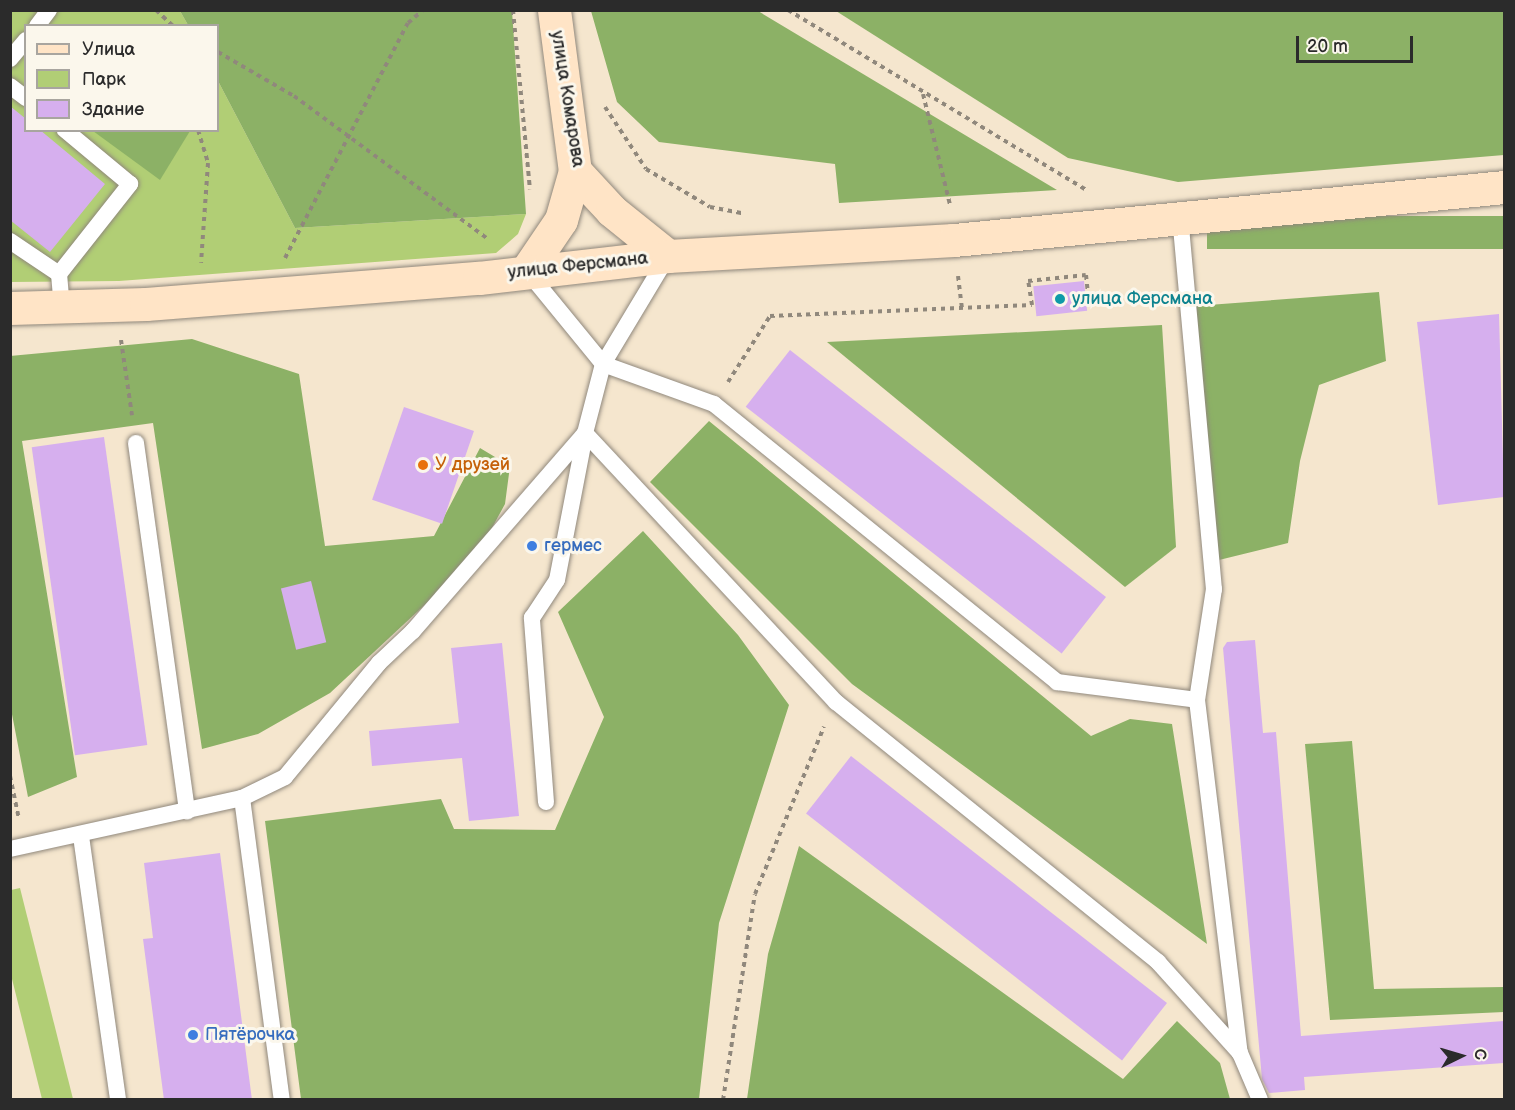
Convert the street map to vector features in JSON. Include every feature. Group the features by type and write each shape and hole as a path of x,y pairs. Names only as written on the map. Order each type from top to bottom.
{"street":[{"name":"улица Комарова","path":"554,10 575,171 612,211 668,256"},
{"path":"527,270 561,220 575,171"},
{"name":"улица Ферсмана","path":"10,308 116,305 527,270 952,224 1180,216 1504,187"}],"lane":[{"path":"38,24 49,10"},
{"path":"10,59 24,42"},
{"path":"10,86 24,96"},
{"path":"62,307 59,274 130,184 67,132"},
{"path":"1180,216 1214,589 1197,700 1240,1053 1260,1100"},
{"path":"10,241 59,274"},
{"path":"546,802 532,618 557,580 585,433 603,364 668,256"},
{"path":"527,270 603,364 714,404 1058,682 1197,700"},
{"path":"585,433 836,702 1158,962 1240,1053"},
{"path":"18,848 81,836 242,798 285,777 379,663 414,631 585,433"},
{"path":"136,443 187,811"},
{"path":"242,798 282,1100"},
{"path":"81,836 118,1100"}],"path":[{"path":"156,10 167,24"},
{"path":"294,262 282,263 408,23 423,10"},
{"path":"513,10 531,203"},
{"path":"788,10 923,94 1090,192"},
{"path":"219,52 349,136 494,244"},
{"path":"923,94 952,224 962,308"},
{"path":"603,103 646,169 710,207 751,214"},
{"path":"199,132 208,163 201,267"},
{"path":"952,224 962,208"},
{"path":"939,209 952,224"},
{"path":"189,267 213,266"},
{"path":"714,404 770,316 1032,305 1028,281 1086,275 1089,302 1188,293"},
{"path":"116,305 136,443"},
{"path":"723,1100 754,894 836,702"},
{"path":"10,776 18,848"}],"green space":[{"path":"10,11 180,11 187,24 24,24 24,132 219,132 219,83 295,228 526,214 518,234 496,253 119,281 11,282"},
{"path":"180,11 512,11 526,214 295,228 219,83 219,24 187,24"},
{"path":"591,11 758,11 1057,190 839,203 835,164 659,142 617,102"},
{"path":"836,11 1504,11 1504,155 1178,182 1068,158"},
{"path":"94,132 189,132 160,180"},
{"path":"1207,216 1504,216 1504,249 1207,249"},
{"path":"1379,292 1386,361 1319,385 1300,461 1288,543 1219,560 1195,306"},
{"path":"1162,325 1176,547 1125,587 827,342"},
{"path":"192,339 299,374 325,546 434,536 480,448 510,466 505,504 487,537 446,585 330,693 258,734 202,749 153,423 22,441 77,777 28,797 10,704 10,356"},
{"path":"709,421 1091,736 1130,719 1172,724 1207,944 852,684 650,482"},
{"path":"643,531 738,635 789,705 719,923 699,1099 301,1099 265,821 441,799 454,829 555,830 604,717 558,612"},
{"path":"1352,741 1374,989 1504,987 1504,1012 1330,1020 1305,744"},
{"path":"799,846 1123,1079 1177,1021 1220,1063 1230,1099 747,1099 768,954"},
{"path":"20,888 73,1099 42,1099 11,975 11,890"}],"building":[{"path":"10,106 24,117 24,132 42,132 105,184 50,252 10,220"},
{"name":"улица Ферсмана","path":"1084,281 1087,311 1036,316 1033,286"},
{"path":"1499,314 1504,497 1438,505 1417,322"},
{"path":"790,350 1106,597 1062,654 746,407"},
{"name":"У друзей","path":"404,407 474,431 442,524 372,500"},
{"path":"104,437 147,745 75,755 32,447"},
{"path":"311,581 326,642 296,650 281,588"},
{"path":"1255,640 1263,733 1276,732 1301,1036 1504,1021 1504,1063 1304,1077 1305,1090 1269,1093 1262,1079 1223,648 1227,642"},
{"path":"502,643 519,816 469,821 462,758 372,766 369,731 459,723 451,648"},
{"path":"851,756 1167,1003 1122,1060 806,814"},
{"path":"220,853 252,1100 164,1100 143,939 153,938 144,863"}],"place":[{"name":"улица Ферсмана","path":"1060,299"},
{"name":"У друзей","path":"423,465"},
{"name":"гермес","path":"532,546"},
{"name":"Пятёрочка","path":"193,1035"}]}
